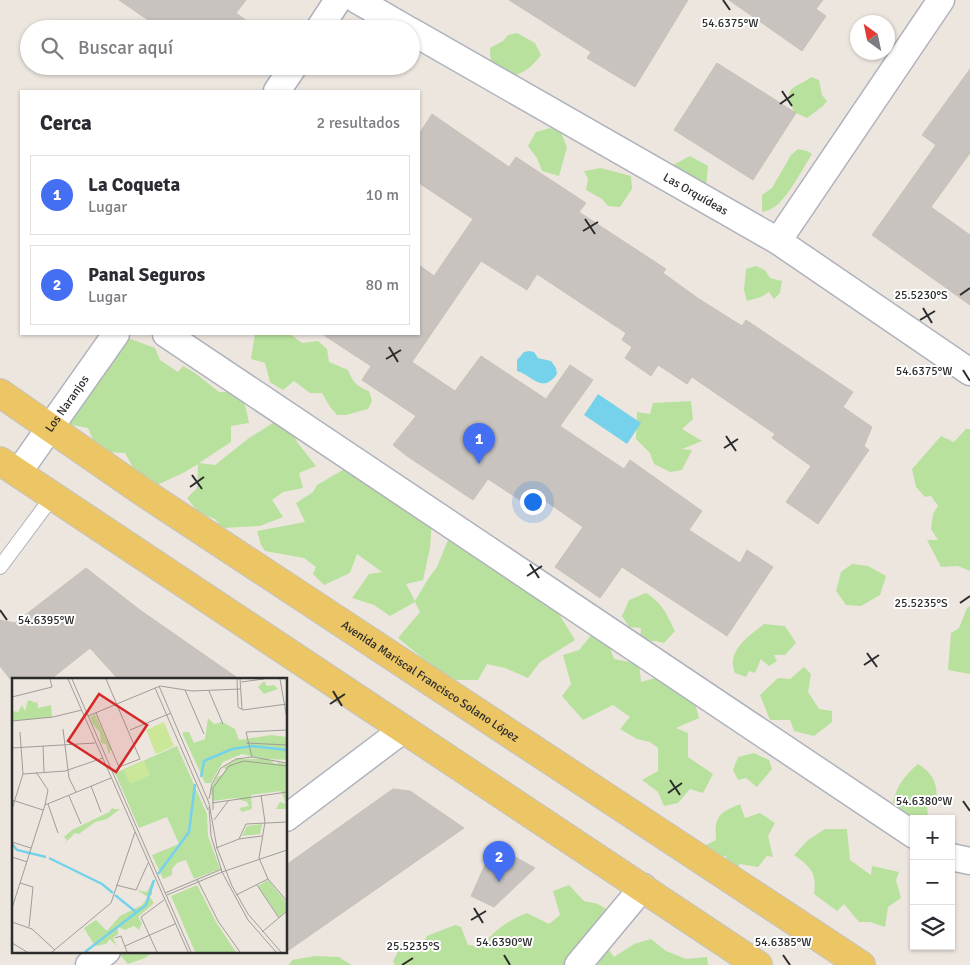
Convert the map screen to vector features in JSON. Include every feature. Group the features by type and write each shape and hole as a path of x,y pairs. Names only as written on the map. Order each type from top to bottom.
{"main road":[{"name":"Avenida Mariscal Francisco Solano López","path":"0,394 140,490 861,965"},
{"path":"9,467 758,965"}],"street":[{"path":"325,20 338,0"},
{"path":"357,0 391,20"},
{"path":"778,241 941,0"},
{"name":"Las Orquídeas","path":"420,36 778,241 970,372"},
{"path":"279,90 288,75"},
{"name":"Los Naranjos","path":"9,467 50,427 115,335"},
{"path":"167,335 910,832"},
{"path":"288,816 404,729"},
{"path":"955,858 970,861"},
{"path":"578,965 643,887"},
{"path":"89,965 106,952"}],"lane":[{"path":"0,567 53,496"}],"green space":[{"path":"517,33 535,43 541,55 528,69 511,77 491,67 490,48 503,41 508,35"},
{"path":"811,77 819,80 822,95 827,101 807,118 794,112 789,97 792,89"},
{"path":"550,128 561,133 567,147 559,176 542,171 537,158 528,146 536,132"},
{"path":"798,149 812,154 783,199 773,208 762,212 762,195 772,188 791,155"},
{"path":"690,156 708,166 706,186 670,178 673,165"},
{"path":"601,168 631,176 632,189 620,207 608,206 602,199 586,190 588,179 584,171"},
{"path":"756,266 765,270 770,278 782,281 780,293 774,299 769,292 761,297 747,301 744,290 746,269"},
{"path":"255,335 291,335 302,343 318,341 327,349 329,362 348,370 351,377 361,388 369,391 372,401 368,409 346,415 337,415 322,393 310,393 294,381 283,390 270,382 265,363 251,359"},
{"path":"128,338 155,348 160,360 178,372 183,366 219,392 240,392 249,423 231,426 231,442 199,463 215,465 249,438 273,423 292,430 297,442 316,466 299,473 303,488 283,492 272,500 283,517 260,526 222,528 215,519 199,513 187,498 197,488 198,464 157,485 136,473 125,453 100,450 88,428 67,424 76,414 74,404 105,368 113,364 109,355"},
{"path":"691,401 693,419 682,429 702,441 682,449 692,450 682,470 670,472 654,464 650,453 636,439 637,412 650,414 653,403"},
{"path":"966,429 970,429 970,571 958,566 941,567 927,540 938,540 931,529 933,514 938,506 931,496 925,497 916,487 912,469 941,436 954,442"},
{"path":"346,468 401,508 422,506 432,521 430,548 423,580 406,584 415,601 437,567 448,540 467,548 551,601 575,640 540,662 528,678 505,668 487,664 478,680 452,680 437,676 421,657 398,638 420,612 415,602 390,616 374,605 352,598 369,574 382,572 357,554 350,573 324,585 313,574 316,567 304,558 265,551 257,531 305,522 296,503 313,492 317,485"},
{"path":"852,564 868,566 886,576 880,595 861,606 846,605 836,591 841,572"},
{"path":"646,593 660,605 675,631 664,643 640,641 641,628 629,627 622,616 629,600"},
{"path":"970,606 970,674 948,670 951,633 959,628 967,608"},
{"path":"764,624 785,626 796,643 785,655 774,655 777,661 769,666 761,659 755,673 749,671 746,677 735,673 733,667 734,655 740,645"},
{"path":"594,632 607,640 614,659 639,664 641,682 655,678 672,683 694,700 699,718 676,728 688,733 688,757 713,774 703,793 690,789 678,803 664,806 658,792 642,780 658,771 658,748 650,742 637,739 620,729 630,717 613,705 583,720 562,696 571,684 563,655 579,650"},
{"path":"804,667 811,674 808,692 819,709 832,711 832,722 814,736 794,731 790,720 770,720 760,695 778,678 790,679"},
{"path":"754,753 769,760 772,769 757,787 746,778 738,780 733,770 738,757"},
{"path":"918,764 928,771 934,780 937,801 927,804 928,815 910,815 893,802 897,790 909,772"},
{"path":"740,804 745,818 760,813 775,823 768,836 773,857 767,856 758,867 740,864 735,870 725,856 712,857 706,845 716,840 716,826 719,816"},
{"path":"825,829 847,829 850,860 871,875 872,866 899,872 896,880 901,898 888,907 885,927 870,922 859,922 844,904 837,911 814,894 815,881 809,867 794,855 808,840"},
{"path":"569,885 584,901 598,904 619,917 608,949 614,957 634,944 651,939 666,951 686,959 707,957 708,965 395,965 393,961 399,950 420,952 427,936 455,925 461,927 468,945 481,947 502,927 527,913 549,924 560,915 553,891"},
{"path":"119,952 154,952 145,958 128,964"},
{"path":"315,956 339,957 351,965 289,965 292,960"}],"water":[{"path":"524,352 534,352 538,358 551,361 556,368 557,374 552,380 547,383 537,382 517,371 517,360"},
{"path":"598,394 641,423 627,444 584,415"}],"building":[{"path":"119,0 246,0 236,13 246,20 148,20"},
{"path":"509,0 688,0 635,87 587,58 591,52"},
{"path":"729,0 823,0 816,9 826,16 802,51"},
{"path":"717,63 796,113 753,180 674,130"},
{"path":"970,69 970,153 931,207 970,235 970,305 872,235 936,145 922,135"},
{"path":"432,114 509,167 516,157 586,203 579,212 666,269 663,273 699,299 742,326 746,320 853,392 843,407 872,427 864,446 869,450 818,524 786,502 811,466 772,438 775,434 692,377 687,384 658,365 651,376 625,358 632,347 622,340 626,333 537,274 527,290 481,261 412,362 455,391 481,356 546,399 570,365 593,380 560,426 624,469 630,460 702,511 689,530 740,563 747,550 773,567 727,636 622,567 600,598 555,567 583,527 528,489 520,500 488,479 473,500 407,456 393,445 416,416 362,380 371,366 324,335 420,335 420,266 434,276 473,219 420,184 420,132"},
{"path":"86,568 140,610 238,678 117,678 90,648 52,678 10,679 0,666 0,620 15,623"},
{"path":"393,789 410,791 464,828 288,951 288,864"},
{"path":"494,845 535,868 494,907 471,896"}],"place":[{"name":"La Coqueta","path":"479,464"},
{"name":"Panal Seguros","path":"499,882"}]}
